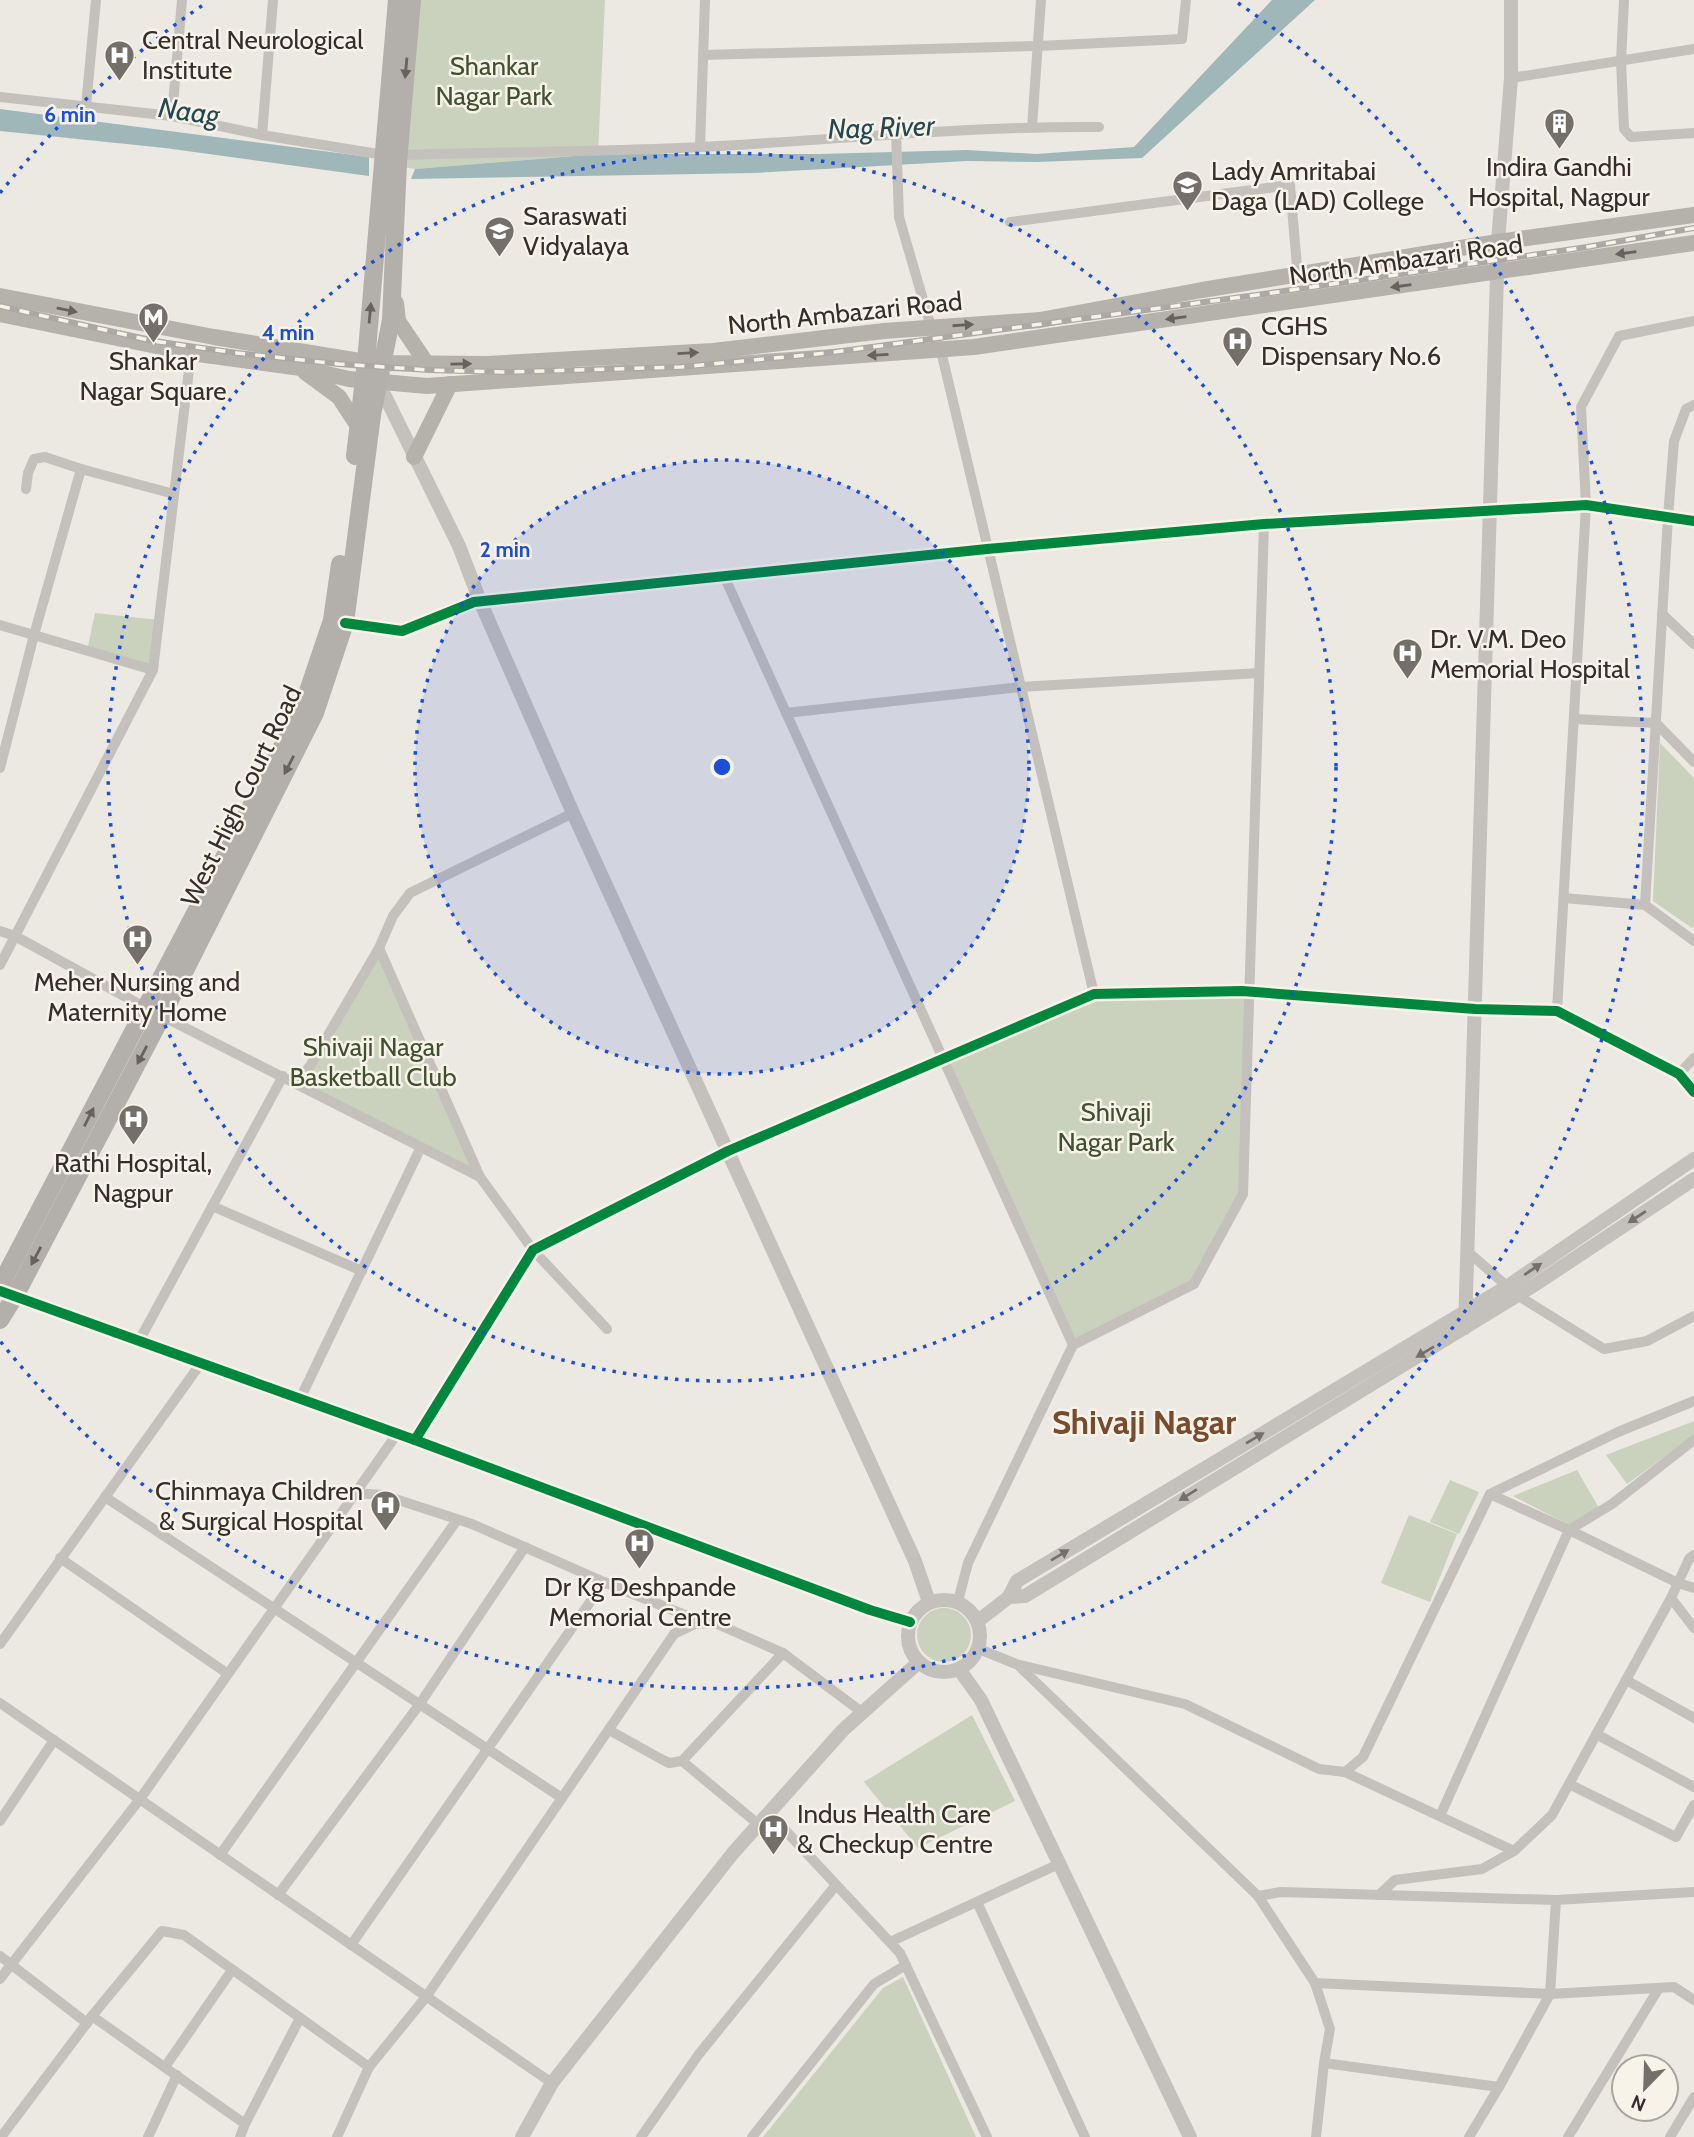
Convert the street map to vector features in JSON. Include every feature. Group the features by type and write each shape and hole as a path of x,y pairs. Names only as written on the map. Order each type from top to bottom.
{"main road":[{"name":"West High Court Road","path":"5,1291 162,1016 315,713 345,623 374,362 391,155 397,0"},
{"name":"West High Court Road","path":"374,362 391,320 394,286 391,155 412,0"},
{"name":"North Ambazari Road","path":"0,296 188,333 374,362 487,364 713,352 931,327 1040,320 1498,242 1694,215"},
{"name":"North Ambazari Road","path":"0,314 191,354 301,368 370,387 418,386 940,351 1694,243"},
{"path":"394,286 398,320 427,364"},
{"path":"301,368 339,397 358,426"},
{"path":"414,457 450,384"},
{"name":"West High Court Road","path":"0,1320 5,1291 146,1008 302,709 332,621 351,495 358,426 370,387"}],"street":[{"path":"86,106 96,0"},
{"path":"172,116 182,0"},
{"path":"262,135 273,0"},
{"path":"701,147 705,0"},
{"path":"1032,127 1041,0"},
{"path":"703,55 1038,46 1182,39 1186,0"},
{"path":"1464,1320 1498,242 1511,78 1511,0"},
{"path":"1625,0 1620,61 1624,129 1631,137 1694,133"},
{"path":"1511,78 1694,49"},
{"path":"0,96 172,116 262,135 391,155 701,147 1032,127 1098,127"},
{"path":"896,135 899,217 940,351 1094,994"},
{"path":"1010,222 1290,185 1297,276"},
{"path":"1557,1011 1586,505 1581,407 1619,336 1694,321"},
{"path":"0,965 153,670 191,354"},
{"path":"370,387 385,396 459,546 572,813 915,1561 929,1602"},
{"path":"1645,905 1674,441 1686,409 1694,405"},
{"path":"26,489 28,473 34,459 45,457 174,495"},
{"path":"0,768 81,469"},
{"path":"345,623 402,631 480,601 987,549 1264,524 1586,505 1694,521"},
{"path":"957,1601 968,1563 1073,1345 1194,1284 1243,1194 1264,524"},
{"path":"724,576 1073,1345"},
{"path":"1662,614 1694,644"},
{"path":"0,625 153,670"},
{"path":"786,713 1020,687 1259,673"},
{"path":"1574,719 1656,723 1694,762"},
{"path":"296,1082 310,1066 379,948 393,915 410,893 572,813"},
{"path":"1564,898 1645,905 1693,939"},
{"path":"0,931 15,936 146,1008 480,1177"},
{"path":"379,948 480,1177 533,1250 607,1329"},
{"path":"415,1440 533,1250 729,1151 1094,994 1250,992 1475,1009 1557,1011 1679,1074 1694,1092"},
{"path":"1679,1074 1694,1058"},
{"path":"139,1341 283,1076"},
{"path":"300,1399 421,1147"},
{"path":"1512,1291 1694,1159"},
{"path":"978,1621 1009,1597 1025,1596 1694,1179"},
{"path":"212,1206 362,1270"},
{"path":"1466,1250 1512,1291 1604,1349 1647,1341 1694,1316"},
{"path":"5,1291 870,1610 910,1622"},
{"path":"0,1644 201,1363"},
{"path":"1345,1772 1363,1757 1490,1494 1618,1432 1694,1401"},
{"path":"0,1979 140,1799 397,1434"},
{"path":"1440,1816 1569,1530 1612,1504 1694,1440"},
{"path":"355,1493 383,1495 457,1520 705,1623"},
{"path":"1490,1494 1678,1583 1694,1588"},
{"path":"104,1497 562,1798"},
{"path":"220,1855 457,1520"},
{"path":"278,1895 419,1705 525,1548"},
{"path":"1379,1895 1395,1880 1482,1869 1514,1851 1552,1815 1671,1598 1689,1559 1694,1555"},
{"path":"60,1558 228,1674"},
{"path":"351,1945 604,1582"},
{"path":"1671,1598 1694,1628"},
{"path":"948,1599 957,1601 966,1606 978,1621 981,1639 979,1649 974,1657 959,1669 938,1672 919,1662 909,1643 910,1622 921,1607 929,1602 948,1599"},
{"path":"337,2137 369,2067 426,1997 674,1634 695,1624 715,1623 783,1653 863,1713"},
{"path":"979,1649 1016,1664 1185,1704 1319,1769 1345,1772 1514,1851"},
{"path":"609,1730 669,1763 682,1761 783,1653"},
{"path":"522,2137 552,2083 733,1853 843,1730 919,1662"},
{"path":"1016,1664 1258,1896 1315,1983 1329,2029 1315,2137"},
{"path":"959,1669 981,1700 1191,2137"},
{"path":"1626,1679 1694,1718"},
{"path":"0,1703 552,2083"},
{"path":"1596,1734 1694,1787"},
{"path":"0,1821 54,1740"},
{"path":"682,1761 758,1824"},
{"path":"1569,1784 1676,1837 1694,1805"},
{"path":"769,1813 900,1953 987,2137"},
{"path":"890,1942 1061,1863"},
{"path":"641,2137 699,2054 836,1885"},
{"path":"1258,1896 1282,1892 1556,1900 1694,1892"},
{"path":"1469,2137 1550,1994 1556,1900"},
{"path":"977,1902 1085,2137"},
{"path":"1,2137 162,1931 184,1936 369,2067"},
{"path":"0,1956 245,2124"},
{"path":"752,2137 874,1984 906,1965"},
{"path":"165,2067 232,1970"},
{"path":"1315,1983 1550,1994 1674,1987 1694,2000"},
{"path":"1568,2137 1659,1988"},
{"path":"240,2137 300,2018"},
{"path":"1324,2063 1499,2087"},
{"path":"148,2137 177,2075"},
{"path":"1670,2137 1694,2097"}],"green space":[{"name":"Shankar Nagar Park","path":"415,0 605,0 598,154 415,169 403,167"},
{"path":"95,613 159,620 153,670 87,651"},
{"path":"1660,743 1694,778 1692,928 1653,901"},
{"name":"Shivaji Nagar Basketball Club","path":"379,956 480,1177 302,1082"},
{"name":"Shivaji Nagar Park","path":"1249,992 1243,1194 1194,1284 1073,1344 944,1059 1094,994"},
{"path":"1694,1421 1694,1435 1627,1484 1606,1455"},
{"path":"1577,1470 1599,1508 1569,1525 1513,1496"},
{"path":"1450,1480 1479,1492 1459,1534 1430,1522"},
{"path":"1409,1515 1457,1534 1430,1602 1381,1583"},
{"path":"944,1608 963,1616 971,1635 963,1654 944,1662 925,1654 917,1635 925,1616"},
{"path":"972,1715 1015,1801 918,1848 864,1782"},
{"path":"903,1977 976,2137 763,2137 883,1988"}],"water":[{"path":"1272,0 1315,0 1142,158 1037,162 967,161 755,173 411,179 415,169 598,154 819,154 967,150 1036,154 1134,147"},
{"path":"0,109 369,157 369,176 165,148 0,131"}],"railway":[{"path":"0,306 153,341 339,364 507,372 681,367 827,353 1264,294 1587,247 1694,228"}],"cycle path":[{"path":"345,623 402,631 474,602 987,549 1264,524 1586,505 1694,521"},
{"path":"415,1440 533,1250 728,1151 1094,994 1242,991 1475,1009 1557,1011 1679,1074 1694,1092"},
{"path":"0,1291 415,1440 870,1610 910,1622"}],"place":[{"name":"Central Neurological Institute","path":"119,82"},
{"name":"Indira Gandhi Hospital, Nagpur","path":"1559,151"},
{"name":"Lady Amritabai Daga (LAD) College","path":"1188,213"},
{"name":"Saraswati Vidyalaya","path":"500,258"},
{"name":"Shankar Nagar Square","path":"153,345"},
{"name":"CGHS Dispensary No.6","path":"1238,368"},
{"name":"Dr. V.M. Deo Memorial Hospital","path":"1407,681"},
{"name":"Meher Nursing and Maternity Home","path":"137,966"},
{"name":"Rathi Hospital, Nagpur","path":"133,1147"},
{"name":"Chinmaya Children & Surgical Hospital","path":"386,1533"},
{"name":"Dr Kg Deshpande Memorial Centre","path":"640,1571"},
{"name":"Indus Health Care & Checkup Centre","path":"774,1856"}],"district":[{"name":"Shivaji Nagar","path":"1144,1422"}],"water label":[{"name":"Naag","path":"189,111"},
{"name":"Nag River","path":"881,127"}]}
